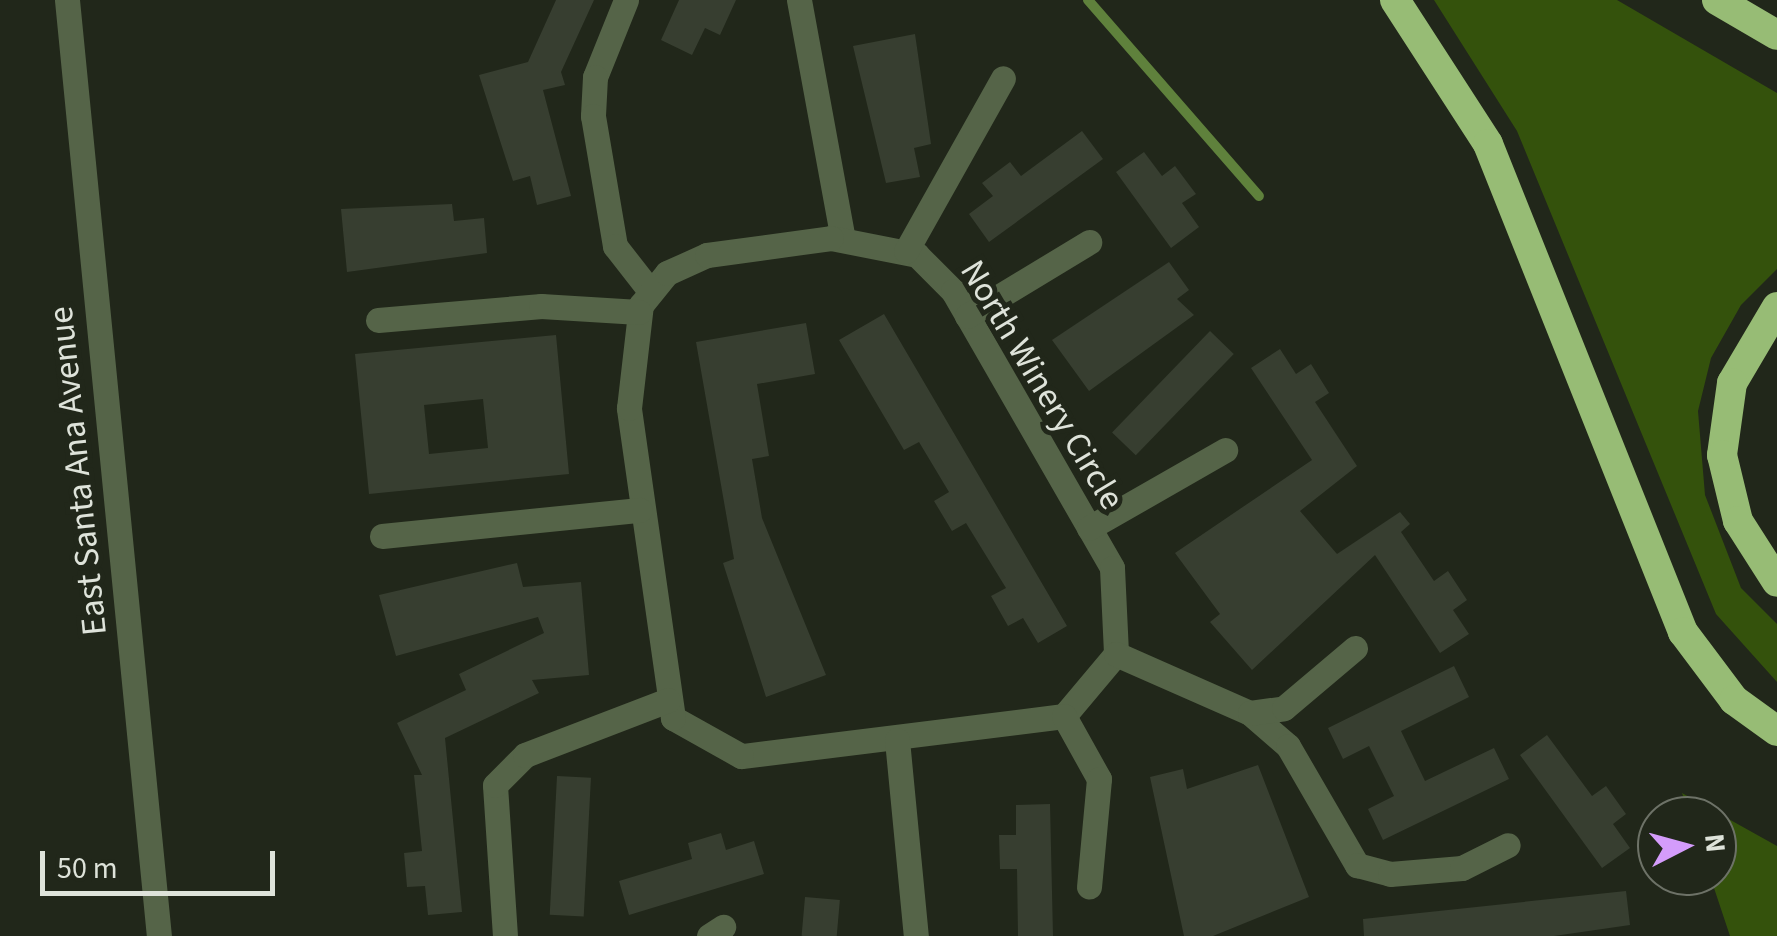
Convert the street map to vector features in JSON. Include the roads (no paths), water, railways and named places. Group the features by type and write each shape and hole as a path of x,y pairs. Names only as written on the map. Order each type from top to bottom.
{"highway":[{"path":"1395,0 1488,144 1684,632 1734,700 1777,731"},
{"path":"1718,0 1777,34"},
{"path":"1777,307 1732,383 1722,455 1738,521 1777,582"}],"street":[{"name":"East Santa Ana Avenue","path":"68,0 158,936"},
{"path":"626,0 595,77 593,116 615,246 645,302 629,408 640,510 673,718 702,741 740,756 898,740 1064,716 1116,654 1250,713 1288,746 1357,865 1390,874 1462,868 1508,845"},
{"path":"798,0 843,239"},
{"path":"906,251 1002,78"},
{"name":"North Winery Circle","path":"645,302 707,255 843,239 906,251 967,316 1112,568 1116,654"},
{"path":"967,316 1089,242"},
{"path":"378,320 540,306 645,302"},
{"path":"1089,528 1225,450"},
{"path":"382,536 640,510"},
{"path":"1250,713 1284,708 1354,648"},
{"path":"505,936 495,785 525,755 668,700"},
{"path":"1064,716 1099,778 1089,887"},
{"path":"898,740 916,936"}],"waterway":[{"path":"1088,0 1259,196"}]}
